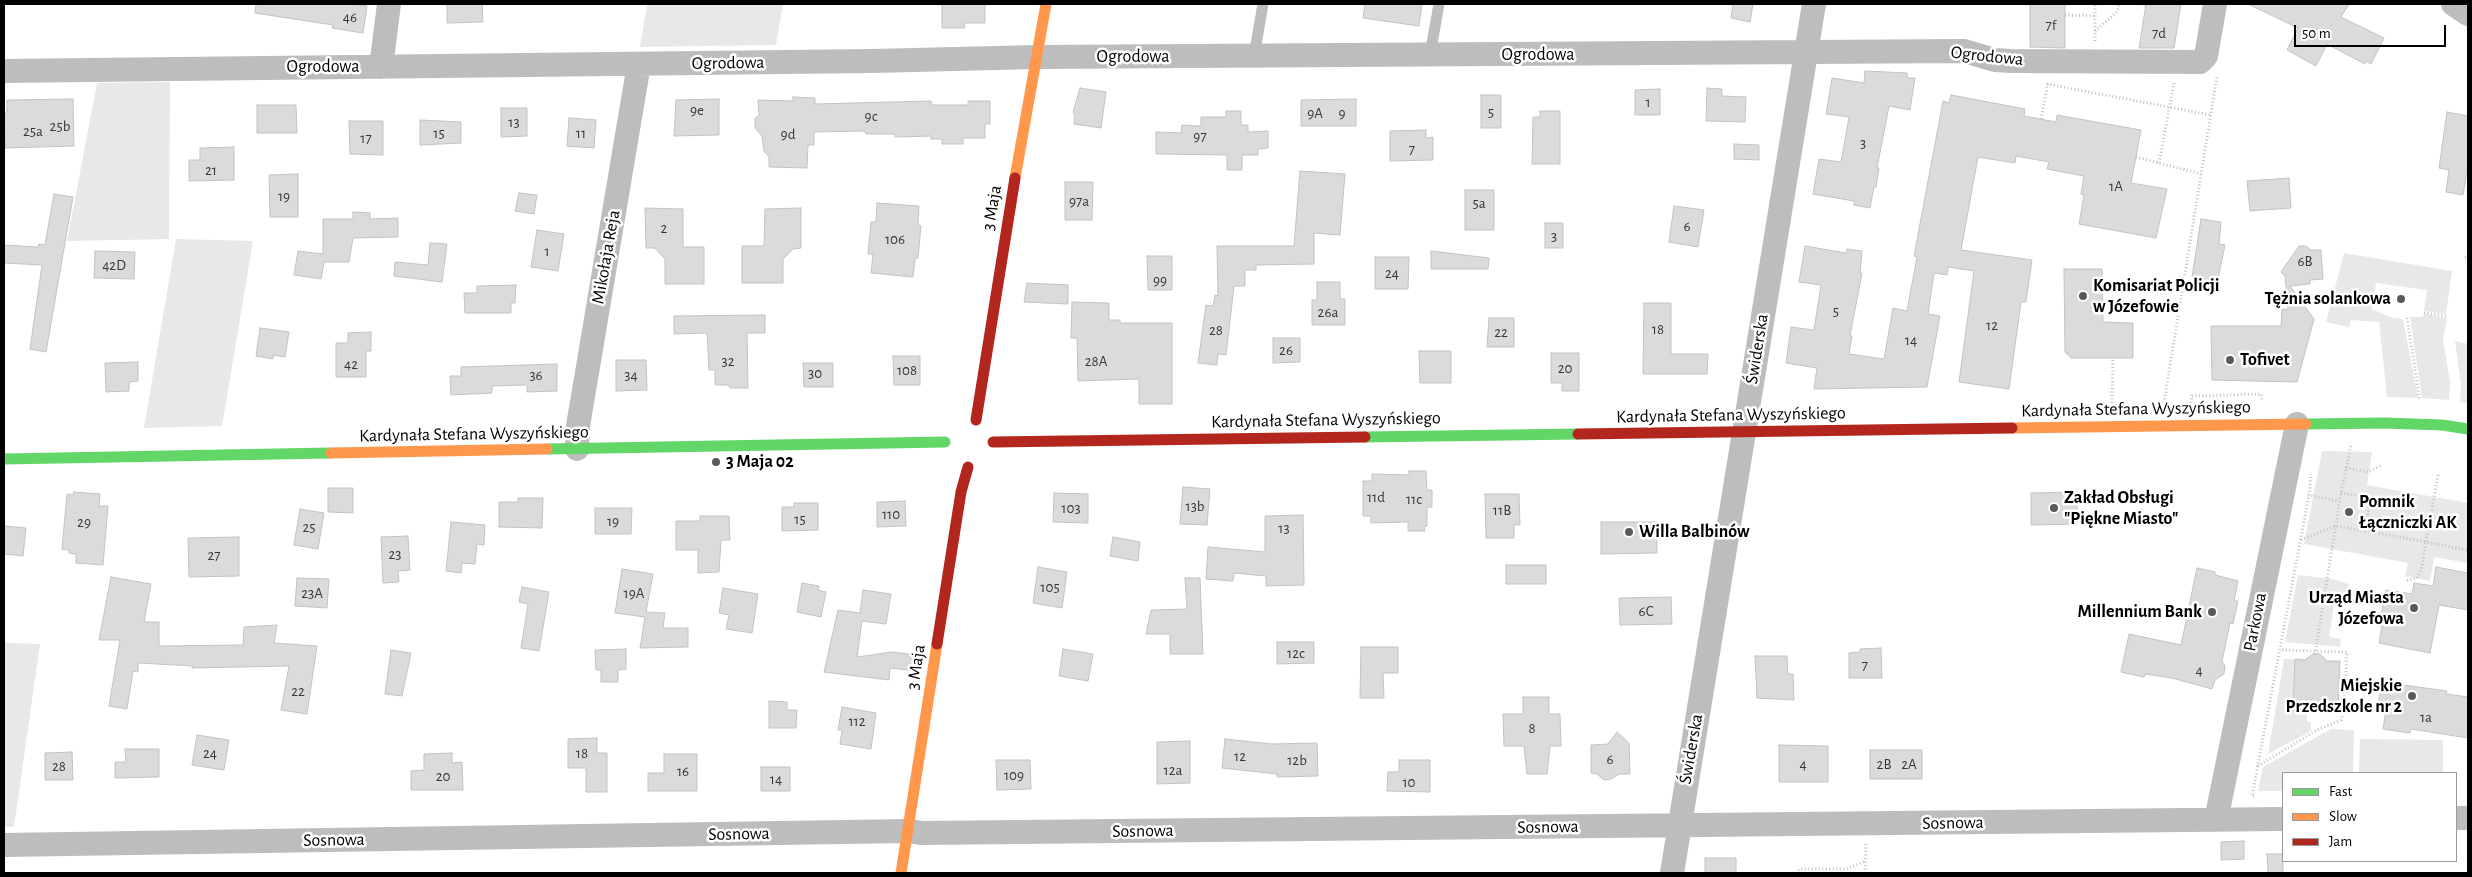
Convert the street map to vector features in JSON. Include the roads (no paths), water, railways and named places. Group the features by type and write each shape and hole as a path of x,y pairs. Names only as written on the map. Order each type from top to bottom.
{"street":[{"path":"381,66 388,4"},
{"name":"3 Maja","path":"987,434 1005,233 1046,4"},
{"name":"Świderska","path":"1672,873 1814,4"},
{"name":"Ogrodowa","path":"4,71 639,64 1037,57 1964,51 1996,60 2011,61 2200,62 2206,56 2215,4"},
{"name":"Mikołaja Reja","path":"577,449 578,426 639,64"},
{"name":"Kardynała Stefana Wyszyńskiego","path":"963,420 987,434 1743,432 2415,423 2468,429"},
{"name":"Parkowa","path":"2216,820 2297,424"},
{"path":"950,428 945,442 952,459 968,467 982,463"},
{"name":"Kardynała Stefana Wyszyńskiego","path":"4,459 945,442"},
{"name":"3 Maja","path":"901,873 959,502 968,467"},
{"name":"Sosnowa","path":"4,845 908,831 922,833 2282,819"}],"lane":[{"path":"1254,56 1263,4"},
{"path":"1430,55 1439,4"}],"place":[{"name":"Komisariat Policji w Józefowie","path":"2083,296"},
{"name":"Tężnia solankowa","path":"2401,299"},
{"name":"Tofivet","path":"2230,360"},
{"name":"3 Maja 02","path":"716,462"},
{"name":"Zakład Obsługi \"Piękne Miasto\"","path":"2054,508"},
{"name":"Pomnik Łączniczki AK","path":"2349,512"},
{"name":"Willa Balbinów","path":"1629,532"},
{"name":"Urząd Miasta Józefowa","path":"2414,608"},
{"name":"Millennium Bank","path":"2212,612"},
{"name":"Miejskie Przedszkole nr 2","path":"2412,696"}]}
